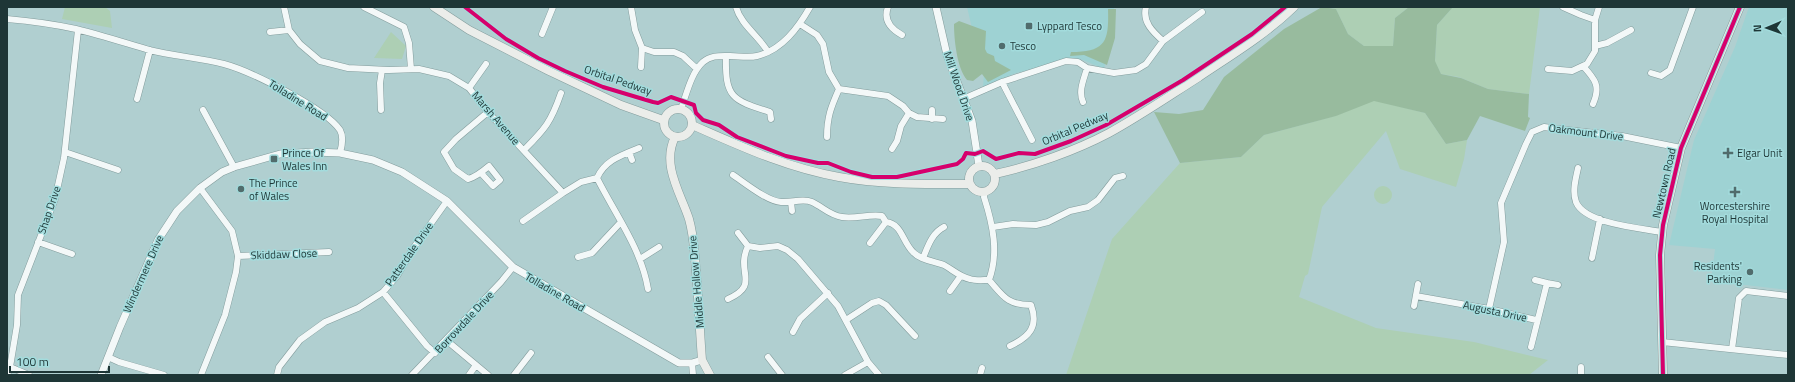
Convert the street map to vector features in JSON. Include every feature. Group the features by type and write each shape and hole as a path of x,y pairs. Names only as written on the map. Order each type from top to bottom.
{"main road":[{"path":"434,7 469,30 549,71 621,105 663,120"},
{"path":"995,174 1041,162 1107,134 1152,108 1256,40 1273,27 1294,7"},
{"name":"Newtown Road","path":"1663,375 1660,255 1662,232 1682,148 1740,7"},
{"path":"673,109 681,109 686,111 692,118 690,132 684,137 675,138 668,134 664,127 663,120 667,113 673,109"},
{"path":"692,125 751,152 839,178 890,183 969,184 977,192 985,192 992,188 995,184 995,174 988,167 979,166 970,173 969,184"},
{"name":"Middle Hollow Drive","path":"675,138 672,143 670,153 671,165 674,181 688,219 694,244 702,360"},
{"path":"702,360 710,375"}],"street":[{"path":"270,32 288,30 284,7"},
{"path":"364,7 404,27 409,43 411,69"},
{"path":"542,34 553,7"},
{"path":"631,7 634,30 642,48 641,67"},
{"path":"736,7 744,23 761,40 768,52"},
{"path":"681,109 697,69 705,61 714,56 756,56 768,52 779,46 800,24 810,7"},
{"path":"888,7 886,11 888,23 894,30 902,35"},
{"name":"Mill Wood Drive","path":"936,7 947,55 972,121 979,166"},
{"path":"1146,7 1145,12 1147,23 1153,32 1163,41"},
{"path":"1563,7 1595,20"},
{"path":"1548,69 1572,71 1587,64 1595,51 1595,20 1599,7"},
{"path":"1651,73 1661,76 1670,70 1693,7"},
{"path":"963,99 1002,82 1066,61 1078,62 1087,68 1114,73 1136,70 1146,64 1163,41 1202,12"},
{"name":"Tolladine Road","path":"7,18 50,24 78,30 150,50 224,64 266,80 334,122 341,131 342,141 340,153 373,160 402,172 447,201 513,267 679,364 692,363 702,360"},
{"path":"800,24 814,32 823,44 829,72 839,89 850,92 888,96 903,106 909,113 917,117 943,119"},
{"name":"Shap Drive","path":"7,375 10,367 17,325 18,295 55,199 65,152 78,30"},
{"name":"Marsh Avenue","path":"288,30 300,44 320,61 348,68 382,70 419,69 449,76 470,88 488,112 563,193"},
{"path":"1595,46 1607,43 1631,30"},
{"path":"642,48 654,52 674,52 683,56 697,69"},
{"path":"137,99 150,50"},
{"path":"726,56 727,85 733,96 742,103 770,112 772,119"},
{"path":"470,88 486,64"},
{"path":"1583,66 1594,79 1598,93 1593,104"},
{"path":"1083,102 1081,89 1087,68"},
{"path":"381,110 380,83 382,70"},
{"path":"1002,82 1032,140"},
{"path":"827,137 827,119 830,108 839,89"},
{"path":"524,150 541,133 552,118 560,93"},
{"path":"203,110 234,166"},
{"path":"932,110 932,119"},
{"path":"481,172 468,179 454,169 444,152 456,139 488,112"},
{"path":"892,149 897,141 901,126 909,113"},
{"name":"Oakmount Drive","path":"1489,309 1504,242 1501,203 1532,132 1544,127 1622,136 1682,148"},
{"path":"597,178 601,169 614,158 639,148"},
{"path":"65,152 118,170"},
{"path":"629,152 632,160"},
{"name":"Windermere Drive","path":"101,375 158,240 177,211 200,188 222,172 234,166 280,154 340,153"},
{"path":"1578,168 1575,186 1576,202 1584,212 1600,219 1662,232"},
{"path":"733,175 769,198 780,202 802,200 811,202 828,213 843,217 859,218 872,215 882,216 886,222 897,226 913,253 942,264 960,276 972,280 989,280"},
{"path":"993,227 1013,224 1036,225 1048,222 1070,211 1088,207 1098,200 1115,178 1123,176"},
{"path":"523,220 581,182 597,178"},
{"path":"597,178 640,259 644,269 648,289"},
{"path":"200,188 232,231 238,256 236,272 225,315 201,375"},
{"path":"985,192 984,197 994,234 994,267 989,280"},
{"name":"Patterdale Drive","path":"277,375 279,367 300,340 325,322 358,308 383,292 397,276 412,250 447,201"},
{"path":"791,202 792,211"},
{"path":"1592,258 1600,219"},
{"path":"578,257 592,253 621,222"},
{"path":"870,243 886,222"},
{"path":"923,258 930,240 939,229 944,227"},
{"path":"738,233 748,246 760,248 778,246 787,250 808,270 828,293 846,320 868,362 879,375"},
{"path":"38,242 72,254"},
{"path":"728,299 739,294 745,289 746,282 743,266 744,254 748,246"},
{"path":"640,259 659,247"},
{"name":"Skiddaw Close","path":"238,256 329,252"},
{"name":"Borrowdale Drive","path":"412,375 435,353 513,267"},
{"path":"950,291 960,276"},
{"path":"989,280 1001,296 1011,302 1021,305 1031,305 1033,309 1034,324 1031,330 1022,340 1010,346"},
{"path":"1535,280 1558,285"},
{"name":"Augusta Drive","path":"1416,296 1489,309 1536,320 1547,283"},
{"path":"1414,306 1418,284"},
{"path":"1732,349 1739,298 1746,291 1788,296"},
{"path":"383,292 427,346 435,353"},
{"path":"793,332 800,319 828,293"},
{"path":"846,320 872,303 879,301 886,305 915,336"},
{"path":"1530,347 1536,320"},
{"path":"446,340 488,375"},
{"path":"1662,342 1788,355"},
{"path":"514,375 529,355 522,353"},
{"path":"108,357 164,375"},
{"path":"768,357 782,375"},
{"path":"845,375 868,362"},
{"path":"692,363 693,375"},
{"path":"469,375 476,365"},
{"path":"10,367 29,375"},
{"path":"1581,367 1581,375"},
{"path":"980,375 982,368"}],"shaded area":[{"path":"967,7 1114,7 1114,16 1104,69 1083,60 1069,58 1016,73 983,87 985,62 974,37"},
{"name":"Worcestershire Royal Hospital","path":"1749,7 1788,7 1788,290 1711,281 1715,249 1669,245 1694,140 1735,47"}],"green space":[{"path":"65,7 105,7 110,11 112,28 62,19"},
{"path":"1322,7 1336,9 1348,34 1364,46 1393,46 1395,18 1409,7 1453,7 1437,25 1435,61 1441,74 1461,78 1488,89 1529,94 1528,117 1530,118 1525,131 1480,116 1467,140 1446,144 1425,113 1374,101 1336,116 1264,135 1241,157 1180,163 1154,112 1179,114 1203,110 1224,77 1284,29"},
{"path":"1326,7 1409,7 1395,18 1393,46 1364,46 1348,34 1336,9"},
{"path":"1453,7 1540,7 1529,94 1488,89 1459,77 1441,74 1435,62 1437,25"},
{"path":"1108,9 1116,9 1115,38 1107,65 1084,55 1070,56 1071,52 1092,50 1103,42 1108,29"},
{"path":"959,21 986,31 985,49 987,53 994,56 995,61 1011,70 988,82 982,74 973,81 967,80 958,61 955,46 954,24"},
{"path":"391,32 406,46 402,59 374,58"},
{"path":"1374,100 1425,113 1446,144 1467,140 1464,159 1456,187 1400,169 1386,131 1322,207 1308,274 1305,276 1299,297 1376,328 1474,342 1548,360 1529,375 1066,375 1112,239 1180,163 1241,157 1264,135 1335,116"},
{"path":"1379,186 1387,186 1392,191 1390,202 1387,204 1379,204 1374,199 1374,191"}],"cycle path":[{"name":"Orbital Pedway","path":"465,7 506,39 538,58 603,87 658,103 671,97 694,105 696,113 703,120 719,125 737,137 786,156 818,163 828,163 851,172 872,177 897,177 957,164 963,159 966,153 975,154 983,151 996,159 1019,153 1035,154 1071,141 1106,125 1183,80 1252,34 1285,7"},
{"path":"1663,375 1660,255 1663,225 1681,148 1740,7"}],"place":[{"name":"Lyppard Tesco","path":"1029,26"},
{"name":"Tesco","path":"1002,46"},
{"name":"Elgar Unit","path":"1728,153"},
{"name":"Prince Of Wales Inn","path":"274,159"},
{"name":"The Prince of Wales","path":"241,189"},
{"name":"Worcestershire Royal Hospital","path":"1735,192"},
{"name":"Residents' Parking","path":"1750,272"}]}
